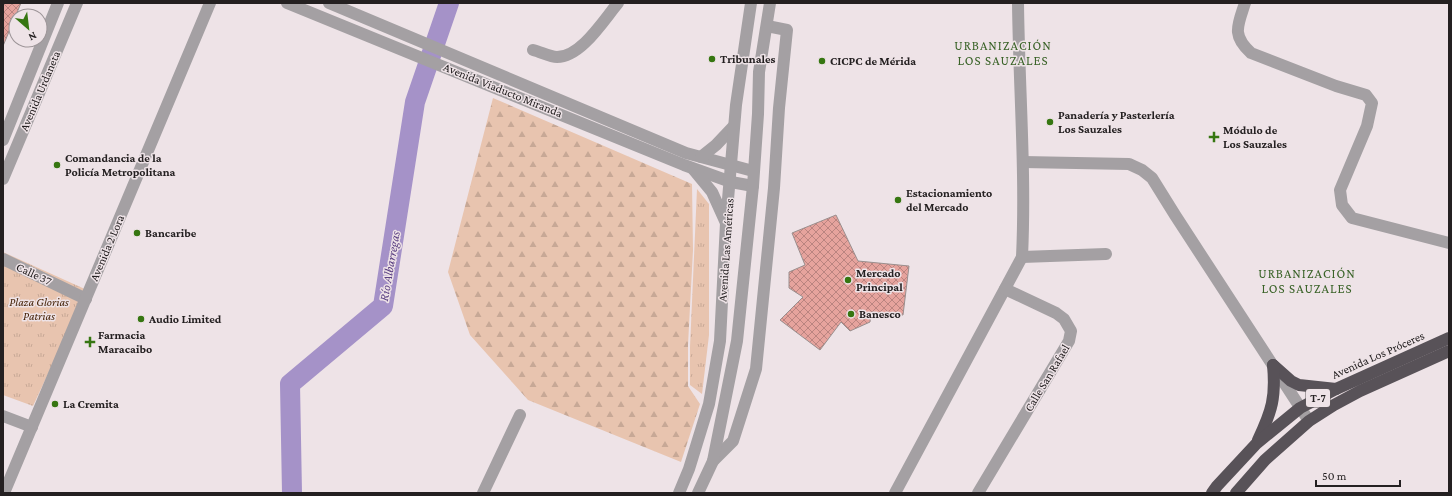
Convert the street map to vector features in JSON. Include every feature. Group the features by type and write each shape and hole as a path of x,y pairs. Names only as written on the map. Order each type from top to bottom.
{"highway":[{"name":"Avenida Los Próceres","path":"1212,493 1257,443 1300,408 1336,389 1449,338"},
{"name":"Avenida Los Próceres","path":"1236,493 1265,460 1309,421 1360,391 1449,351"},
{"path":"1273,365 1291,382 1299,386 1336,389"},
{"name":"T-7","path":"1257,443 1269,419 1272,405 1274,391 1273,365"}],"street":[{"name":"Avenida Urdaneta","path":"48,28 58,3"},
{"name":"Avenida Urdaneta","path":"3,179 77,3"},
{"name":"Avenida 2 Lora","path":"4,493 210,3"},
{"name":"Avenida Viaducto Miranda","path":"287,3 688,166 731,182 753,186"},
{"name":"Avenida Viaducto Miranda","path":"329,3 686,152 753,171"},
{"path":"533,50 555,57 568,56 583,45 618,3"},
{"name":"Avenida Las Américas","path":"679,493 689,469 710,404 720,342 726,223 731,182 734,126 751,3"},
{"name":"Avenida Las Américas","path":"698,493 713,461 736,346 753,186 759,72 770,3"},
{"path":"896,493 1022,257 1024,225 1018,3"},
{"path":"1245,3 1239,22 1237,35 1242,45 1251,53 1336,86 1366,95 1372,103 1367,126 1340,190 1342,205 1352,218 1449,243"},
{"path":"713,461 733,441 756,369 774,188 779,108 787,30 767,26"},
{"path":"48,42 59,45"},
{"name":"Avenida Urdaneta","path":"3,140 40,48"},
{"path":"758,107 779,108"},
{"path":"10,124 24,129"},
{"path":"701,157 716,145 734,126"},
{"path":"1023,162 1129,164 1142,170 1152,178 1182,227 1309,421"},
{"path":"688,166 712,192 726,223"},
{"path":"1022,257 1106,254"},
{"name":"Calle 37","path":"3,260 86,299"},
{"name":"Calle San Rafael","path":"978,493 1069,341 1071,331 1064,319 1056,313 1005,289"},
{"path":"736,346 758,350"},
{"path":"483,493 520,415"},
{"path":"3,416 32,427"}],"green space":[{"path":"493,98 692,184 693,250 688,345 688,386 700,404 681,462 528,400 470,335 448,272"},
{"path":"697,189 709,204 709,335 702,394 690,385 690,347"},
{"name":"Plaza Glorias Patrias","path":"3,252 87,290 33,406 3,395"}],"building":[{"path":"3,3 21,3 19,8 8,8 8,34 3,46"},
{"name":"Mercado Principal","path":"836,215 858,261 909,266 903,315 871,312 870,322 850,331 841,322 820,350 780,320 803,297 789,288 789,272 805,265 792,233"}],"waterway":[{"name":"Río Albarregas","path":"292,493 290,384 383,306 415,102 449,3"}],"place":[{"name":"Tribunales","path":"712,59"},
{"name":"CICPC de Mérida","path":"822,61"},
{"name":"Panadería y Pasterlería Los Sauzales","path":"1050,122"},
{"name":"Módulo de Los Sauzales","path":"1214,137"},
{"name":"Comandancia de la Policía Metropolitana","path":"57,165"},
{"name":"Estacionamiento del Mercado","path":"898,200"},
{"name":"Bancaribe","path":"137,233"},
{"name":"Mercado Principal","path":"848,280"},
{"name":"Banesco","path":"851,314"},
{"name":"Audio Limited","path":"141,319"},
{"name":"Farmacia Maracaibo","path":"90,342"},
{"name":"La Cremita","path":"55,404"}],"district":[{"name":"URBANIZACIÓN LOS SAUZALES","path":"1003,52"},
{"name":"URBANIZACIÓN LOS SAUZALES","path":"1307,280"}]}
